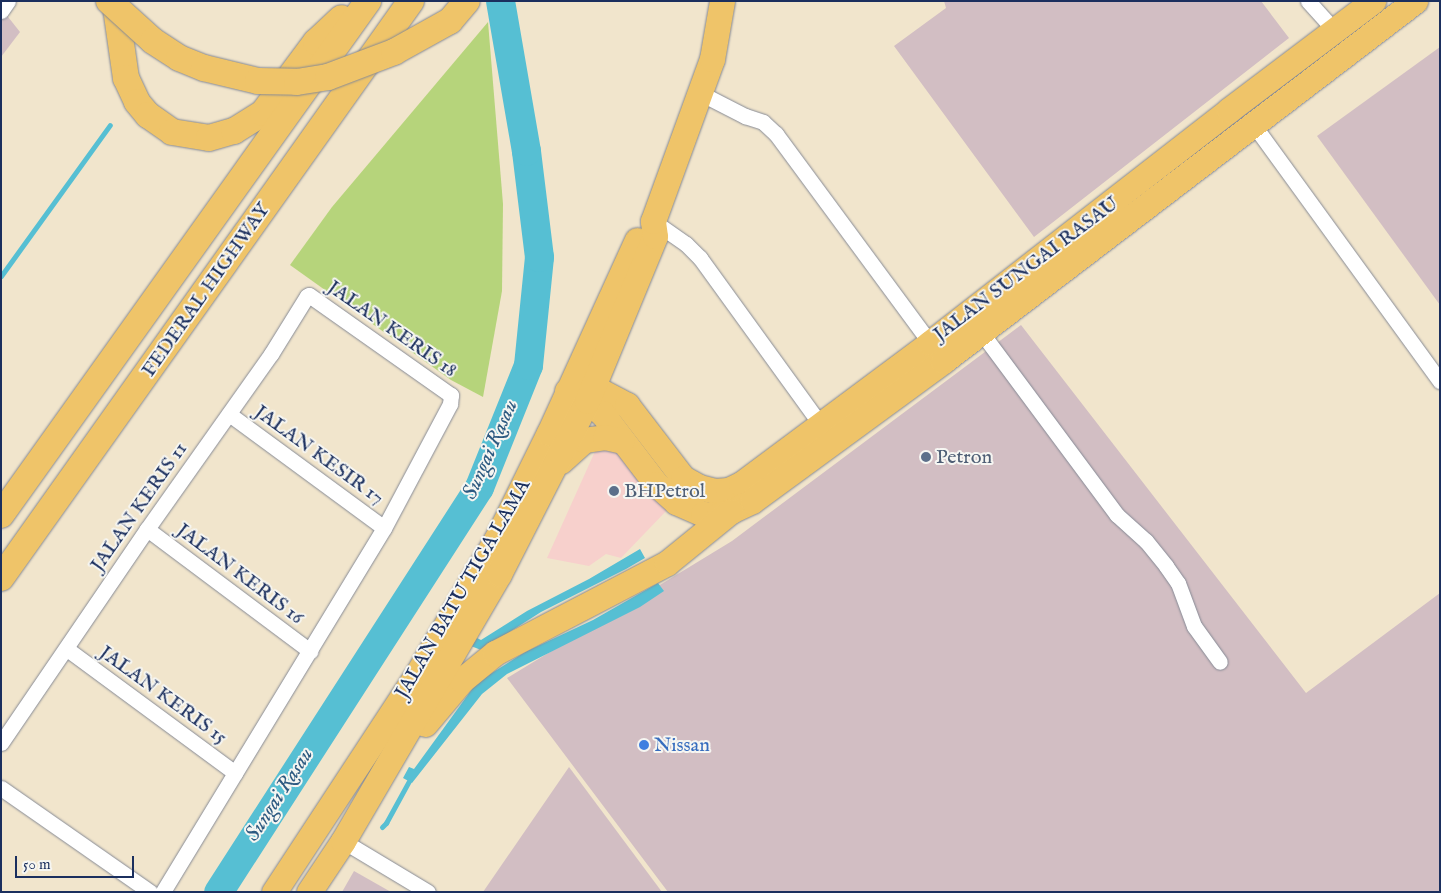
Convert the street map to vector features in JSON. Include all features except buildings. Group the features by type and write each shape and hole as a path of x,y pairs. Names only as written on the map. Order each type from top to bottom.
{"highway":[{"path":"109,1 153,41 180,58 204,68 258,81 297,82 328,77 394,52 450,21 467,1"},
{"path":"115,1 126,78 137,102 148,115 172,132 209,138 234,131 263,113 316,42 359,1"},
{"name":"FEDERAL HIGHWAY","path":"1,515 368,1"},
{"name":"FEDERAL HIGHWAY","path":"1,578 411,1"},
{"path":"1,510 20,488"}],"main road":[{"name":"JALAN BATU TIGA LAMA","path":"274,892 424,662 497,538 580,389 614,341 655,236 653,221 712,59 722,1"},
{"name":"JALAN SUNGAI RASAU","path":"731,511 752,501 783,479 981,332 1415,1"},
{"name":"JALAN SUNGAI RASAU","path":"627,405 670,464 683,478 699,487 715,490 728,490 741,484 930,343 1115,201 1229,110 1335,31 1366,4"},
{"name":"JALAN BATU TIGA LAMA","path":"309,892 343,841 500,574 552,470 580,389 641,230 653,221"},
{"path":"614,341 615,370 627,405"},
{"path":"580,389 627,405"},
{"path":"580,389 602,413 656,484 676,502 703,514 719,515 731,511"},
{"path":"552,470 573,448 584,440 596,437 622,441"},
{"path":"385,769 462,680 495,653 667,563 731,511"}],"street":[{"path":"1,11 8,1"},
{"path":"1308,1 1335,31"},
{"path":"700,92 745,116 763,122 776,134 930,343"},
{"path":"1254,124 1440,381"},
{"path":"653,221 686,244 700,258 820,424"},
{"name":"JALAN KERIS 18","path":"309,295 451,395 450,404 384,528"},
{"name":"JALAN KERIS 11","path":"1,742 67,650 147,529 229,414 309,295"},
{"path":"981,332 1117,516 1146,541 1166,566 1178,583 1194,626 1220,662"},
{"name":"JALAN KESIR 17","path":"229,414 384,528"},
{"path":"163,892 384,528"},
{"name":"JALAN KERIS 16","path":"147,529 310,651"},
{"name":"JALAN KERIS 15","path":"67,650 235,773"},
{"path":"1,788 150,892"},
{"path":"343,841 428,892"}],"shaded area":[{"path":"944,1 1261,1 1289,38 1034,237 894,46 946,8"},
{"path":"1,8 20,32 1,57"},
{"path":"1440,47 1440,305 1317,136"},
{"path":"1021,325 1306,693 1440,593 1440,892 668,892 507,678 732,541"},
{"path":"597,447 614,448 670,507 621,558 606,554 589,566 547,558"},
{"path":"569,767 662,892 483,892"},
{"path":"354,871 391,892 342,892"}],"green space":[{"path":"488,22 503,204 502,291 483,397 451,380 290,265 332,207"}],"water":[{"path":"640,549 645,558 626,569 541,612 481,650 471,646 477,638 481,640 527,611 589,579"},
{"path":"658,583 664,591 640,607 507,674 482,694 412,783 403,778 409,767 414,769 475,685 484,678 525,652 593,620"}],"waterway":[{"name":"Sungai Rasau","path":"218,892 479,487 528,365 539,257 526,151 500,1"},
{"path":"1,276 110,125"},
{"path":"382,827 409,781"}],"place":[{"name":"Petron","path":"926,457"},
{"name":"BHPetrol","path":"614,491"},
{"name":"Nissan","path":"644,745"}]}
